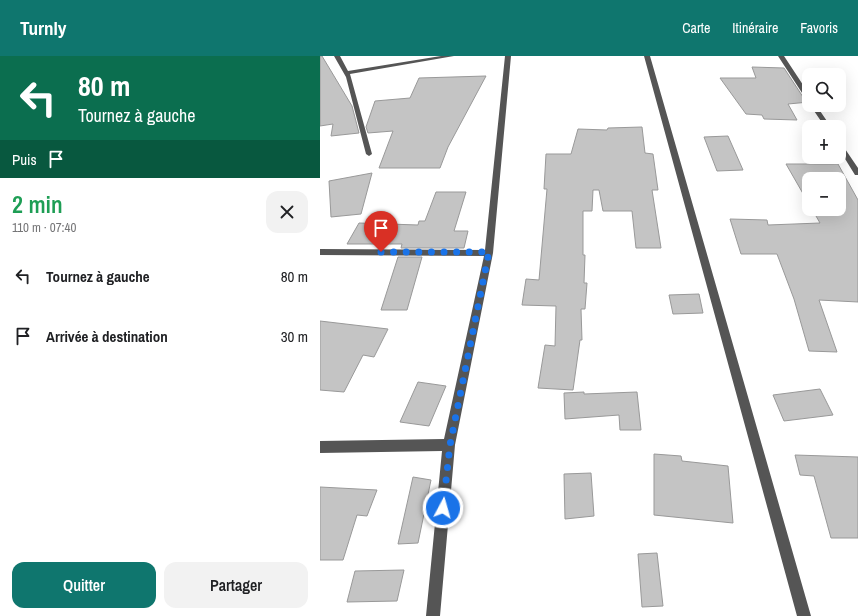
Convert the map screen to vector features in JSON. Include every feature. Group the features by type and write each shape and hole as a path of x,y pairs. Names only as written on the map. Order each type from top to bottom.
{"street":[{"path":"337,56 347,73 369,154"},
{"path":"347,73 451,56"},
{"path":"433,616 450,445 489,252 508,56"},
{"path":"647,56 804,616"},
{"path":"781,56 802,88"},
{"path":"846,155 858,173"},
{"path":"320,252 489,252"},
{"path":"320,447 450,445"}],"building":[{"path":"320,56 322,56 352,106 359,133 331,136 333,124 320,126"},
{"path":"752,67 784,68 802,95 802,103 788,104 797,120 764,119 762,115 746,114 720,78 756,78"},
{"path":"486,76 448,147 440,168 379,168 393,131 368,133 366,127 375,101 410,98 419,78"},
{"path":"642,127 645,153 653,154 658,190 652,190 661,248 636,248 632,211 603,211 599,190 593,190 592,211 583,211 583,255 585,255 584,283 587,283 585,309 581,309 582,340 580,340 573,390 538,388 545,345 555,346 556,306 522,305 526,279 539,280 547,189 544,189 546,154 571,154 578,129 607,130 608,128"},
{"path":"728,136 743,170 717,171 704,137"},
{"path":"786,164 838,164 842,172 802,172 802,192"},
{"path":"372,173 361,214 331,217 329,181"},
{"path":"846,178 858,200 858,302 819,300 837,352 809,351 794,299 777,254 741,254 730,219 767,220 768,225 820,223 816,216 846,216"},
{"path":"436,192 466,192 454,231 468,231 464,248 401,248 402,244 347,244 359,223 418,225 419,221 425,221"},
{"path":"398,257 422,257 407,310 381,310"},
{"path":"699,294 703,313 673,314 669,295"},
{"path":"320,321 388,329 374,357 363,355 344,392 320,390"},
{"path":"418,382 446,386 429,426 400,422"},
{"path":"820,389 833,415 784,421 773,395"},
{"path":"584,392 584,394 637,392 641,430 620,430 619,415 565,419 564,393"},
{"path":"654,454 681,456 682,461 728,466 733,523 654,515"},
{"path":"795,455 858,457 858,538 831,538 814,476 800,475"},
{"path":"591,473 594,516 565,519 564,474"},
{"path":"413,477 431,480 418,543 398,544"},
{"path":"320,487 377,490 367,516 357,515 343,560 320,560"},
{"path":"657,553 663,606 642,607 638,554"},
{"path":"404,570 397,601 347,602 355,571"}],"route":[{"path":"381,252 489,252 450,445 443,508"}]}
